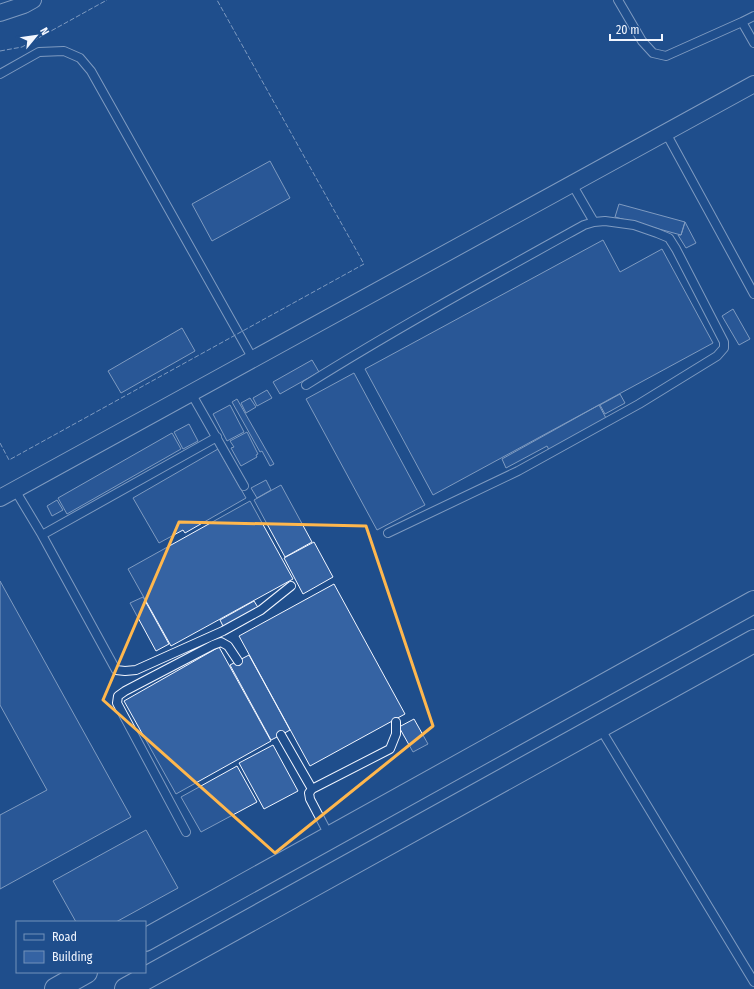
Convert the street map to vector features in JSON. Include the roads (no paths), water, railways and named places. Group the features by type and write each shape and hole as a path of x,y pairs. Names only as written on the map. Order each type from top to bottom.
{"main road":[{"path":"146,939 754,602"},
{"path":"126,989 754,641"},
{"path":"450,770 469,799"},
{"path":"56,989 84,973"}],"street":[{"path":"0,13 34,0"},
{"path":"0,498 754,84"}],"lane":[{"path":"618,0 642,41 653,53 666,56 754,16"},
{"path":"742,22 754,43"},
{"path":"0,74 39,52 64,51 80,58 88,67 253,359"},
{"path":"666,133 754,294"},
{"path":"572,184 594,222"},
{"path":"306,385 361,351 453,298 584,225 605,221 634,226 670,238 724,342 724,348 717,356 639,404 518,471 388,533"},
{"path":"191,393 244,486"},
{"path":"42,536 217,437"},
{"path":"15,490 116,670 136,670 223,631 261,610 291,586"},
{"path":"186,832 117,703 118,696 221,642 228,646 238,661"},
{"path":"330,837 310,799 309,793 312,789 390,750 396,734 396,722"},
{"path":"599,727 754,982"},
{"path":"281,736 312,789"}]}
